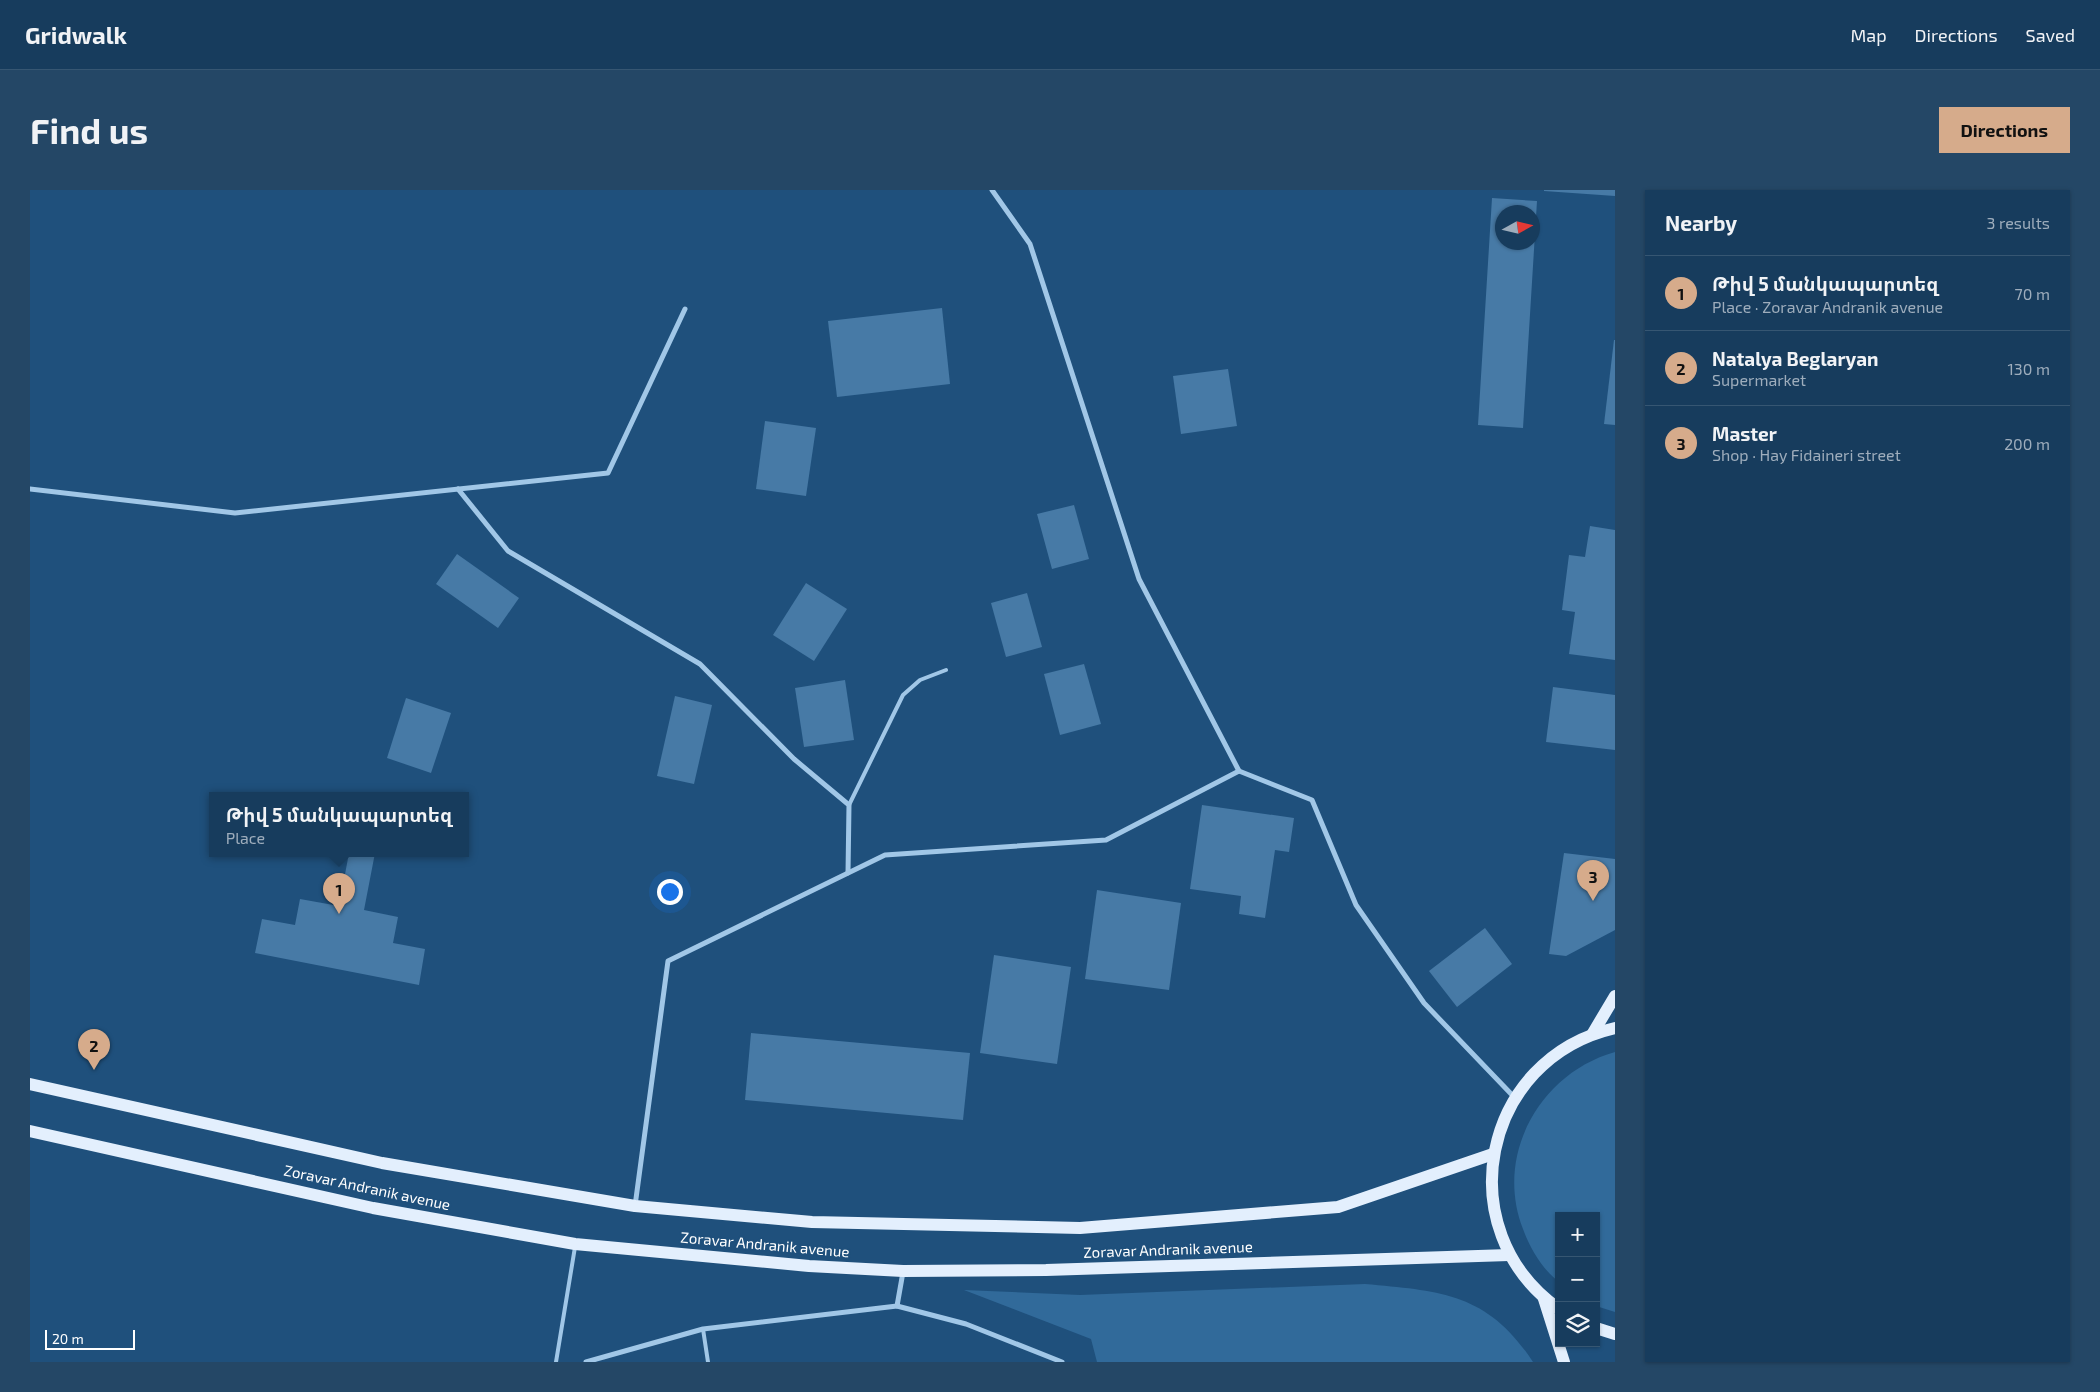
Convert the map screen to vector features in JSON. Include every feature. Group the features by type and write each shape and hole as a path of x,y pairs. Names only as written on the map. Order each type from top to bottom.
{"main road":[{"path":"1592,1033 1615,996"},
{"path":"1555,1306 1544,1299 1525,1278 1509,1255 1497,1223 1491,1189 1493,1154 1503,1121 1515,1098 1542,1065 1562,1049 1592,1033 1615,1028"},
{"name":"Zoravar Andranik avenue","path":"30,1084 382,1164 635,1206 812,1222 1080,1228 1338,1208 1493,1154"},
{"name":"Zoravar Andranik avenue","path":"30,1131 372,1208 576,1244 809,1266 903,1271 1046,1270 1509,1255"},
{"path":"1544,1299 1564,1362"},
{"path":"1600,1329 1615,1334"}],"street":[{"path":"992,190 1030,244 1139,579 1238,771 1312,800 1356,906 1424,1003 1515,1098"},
{"path":"30,488 235,513 608,473 685,309"},
{"path":"458,489 508,551 700,664 794,759 849,805 848,873"},
{"path":"635,1206 668,961 885,855 1106,840 1238,771"},
{"path":"897,1306 903,1271"},
{"path":"586,1362 703,1329 897,1306 966,1324 1062,1362"}],"lane":[{"path":"849,805 903,695 920,680 946,670"},
{"path":"556,1362 576,1244"},
{"path":"703,1329 708,1362"}],"shaded area":[{"path":"1615,1052 1615,1312 1600,1307 1600,1212 1555,1212 1555,1279 1542,1265 1533,1251 1523,1229 1516,1201 1515,1173 1520,1146 1530,1121 1545,1098 1565,1078 1588,1063"},
{"path":"1365,1284 1417,1289 1461,1300 1480,1309 1498,1322 1516,1339 1533,1362 1097,1362 1091,1339 964,1290 1080,1295"}],"building":[{"path":"1615,190 1615,196 1544,191"},
{"path":"1492,198 1537,201 1537,205 1495,205 1495,250 1534,250 1523,428 1478,425"},
{"path":"942,308 950,384 837,397 828,321"},
{"path":"1615,340 1615,425 1604,424"},
{"path":"1228,369 1237,426 1181,434 1173,376"},
{"path":"765,421 816,428 806,496 756,489"},
{"path":"1074,505 1089,559 1052,569 1037,514"},
{"path":"1590,526 1615,530 1615,660 1569,654 1575,612 1562,610 1569,555 1585,557"},
{"path":"457,554 519,598 498,628 436,584"},
{"path":"806,583 847,609 814,661 773,635"},
{"path":"1027,593 1042,647 1006,657 991,603"},
{"path":"1084,664 1101,724 1060,735 1044,674"},
{"path":"845,680 854,740 804,747 795,688"},
{"path":"1553,687 1615,695 1615,750 1546,742"},
{"path":"675,696 712,705 694,784 657,776"},
{"path":"406,698 451,713 431,773 387,758"},
{"path":"1202,805 1294,818 1289,852 1275,850 1265,918 1239,914 1241,896 1190,889"},
{"path":"1564,853 1615,859 1615,930 1566,956 1549,954"},
{"path":"348,857 374,857 364,910 398,917 393,943 425,949 419,985 255,953 262,919 295,925 300,899 339,906"},
{"path":"1097,890 1181,903 1169,990 1085,979"},
{"path":"1485,928 1512,964 1457,1007 1429,971"},
{"path":"994,955 1071,967 1057,1064 980,1053"},
{"path":"751,1033 970,1053 963,1120 745,1100"}],"place":[{"name":"Master","path":"1593,901"},
{"name":"Թիվ 5 մանկապարտեզ","path":"339,914"},
{"name":"Natalya Beglaryan","path":"94,1070"}]}
